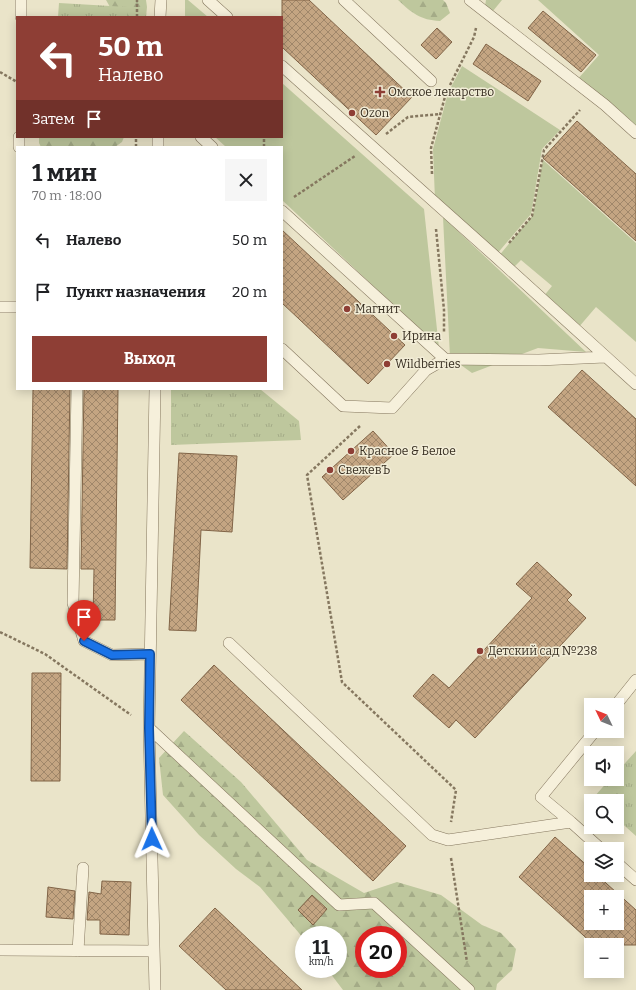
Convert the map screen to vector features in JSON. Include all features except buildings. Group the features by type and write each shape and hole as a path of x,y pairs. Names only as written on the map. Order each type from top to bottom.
{"lane":[{"path":"21,0 21,16"},
{"path":"160,16 161,0"},
{"path":"208,0 226,16"},
{"path":"344,0 431,81"},
{"path":"470,0 605,105 636,133"},
{"path":"283,67 433,200 636,384"},
{"path":"201,138 211,146"},
{"path":"283,212 445,359"},
{"path":"0,307 16,308"},
{"path":"283,350 343,406 392,408 426,370 445,359 539,360 605,357"},
{"path":"77,390 73,603 84,641 112,655 150,654"},
{"path":"154,390 149,728 154,951 157,989"},
{"path":"229,643 432,836 448,840 571,822"},
{"path":"622,698 636,680"},
{"path":"149,728 339,905 374,903 469,990"},
{"path":"589,738 541,797 593,842"},
{"path":"78,951 83,868"},
{"path":"624,869 636,880"},
{"path":"0,950 154,951"}],"path":[{"path":"137,0 137,16"},
{"path":"450,86 474,37 480,9"},
{"path":"0,72 16,81"},
{"path":"445,359 444,310 433,200 431,148 446,93"},
{"path":"496,257 532,216 544,150 593,96"},
{"path":"343,406 363,423 307,475 342,682 456,790 448,840 468,966"},
{"path":"0,632 46,654 149,728"}],"green space":[{"path":"106,0 146,0 146,16 105,16 110,7"},
{"path":"185,0 188,0 207,16 185,16"},
{"path":"398,0 443,0 446,3 450,13 440,21 427,19 412,12"},
{"path":"486,0 502,0 493,11 485,6"},
{"path":"538,0 636,0 636,130 577,80 599,55"},
{"path":"59,3 128,7 127,16 58,16"},
{"path":"462,66 560,130 542,149 531,214 496,255 435,200 433,149 448,93"},
{"path":"283,84 424,209 439,348 283,201 283,146 225,146 216,138 283,138"},
{"path":"39,138 124,138 122,142 116,146 40,146"},
{"path":"543,160 636,243 636,342 596,307 578,328 543,297 552,286 521,260 512,269 498,257 533,215"},
{"path":"443,217 586,352 538,348 472,373 450,357"},
{"path":"171,390 261,390 299,421 301,440 171,445"},
{"path":"184,731 241,782 307,860 364,893 397,882 441,895 482,925 501,933 516,949 512,970 497,984 496,990 343,990 334,978 347,978 347,926 295,926 295,928 260,887 236,869 199,835 163,795 159,758"},
{"path":"636,751 636,836 624,825 624,794 597,794 604,786 624,786 624,764"}],"place":[{"name":"Омское лекарство","path":"380,92"},
{"name":"Ozon","path":"352,113"},
{"name":"Магнит","path":"347,309"},
{"name":"Ирина","path":"394,336"},
{"name":"Wildberries","path":"387,364"},
{"name":"Красное & Белое","path":"351,451"},
{"name":"СвежевЪ","path":"330,470"},
{"name":"Детский сад №238","path":"480,651"}],"route":[{"path":"84,641 112,655 150,654 149,728 152,839"}]}
